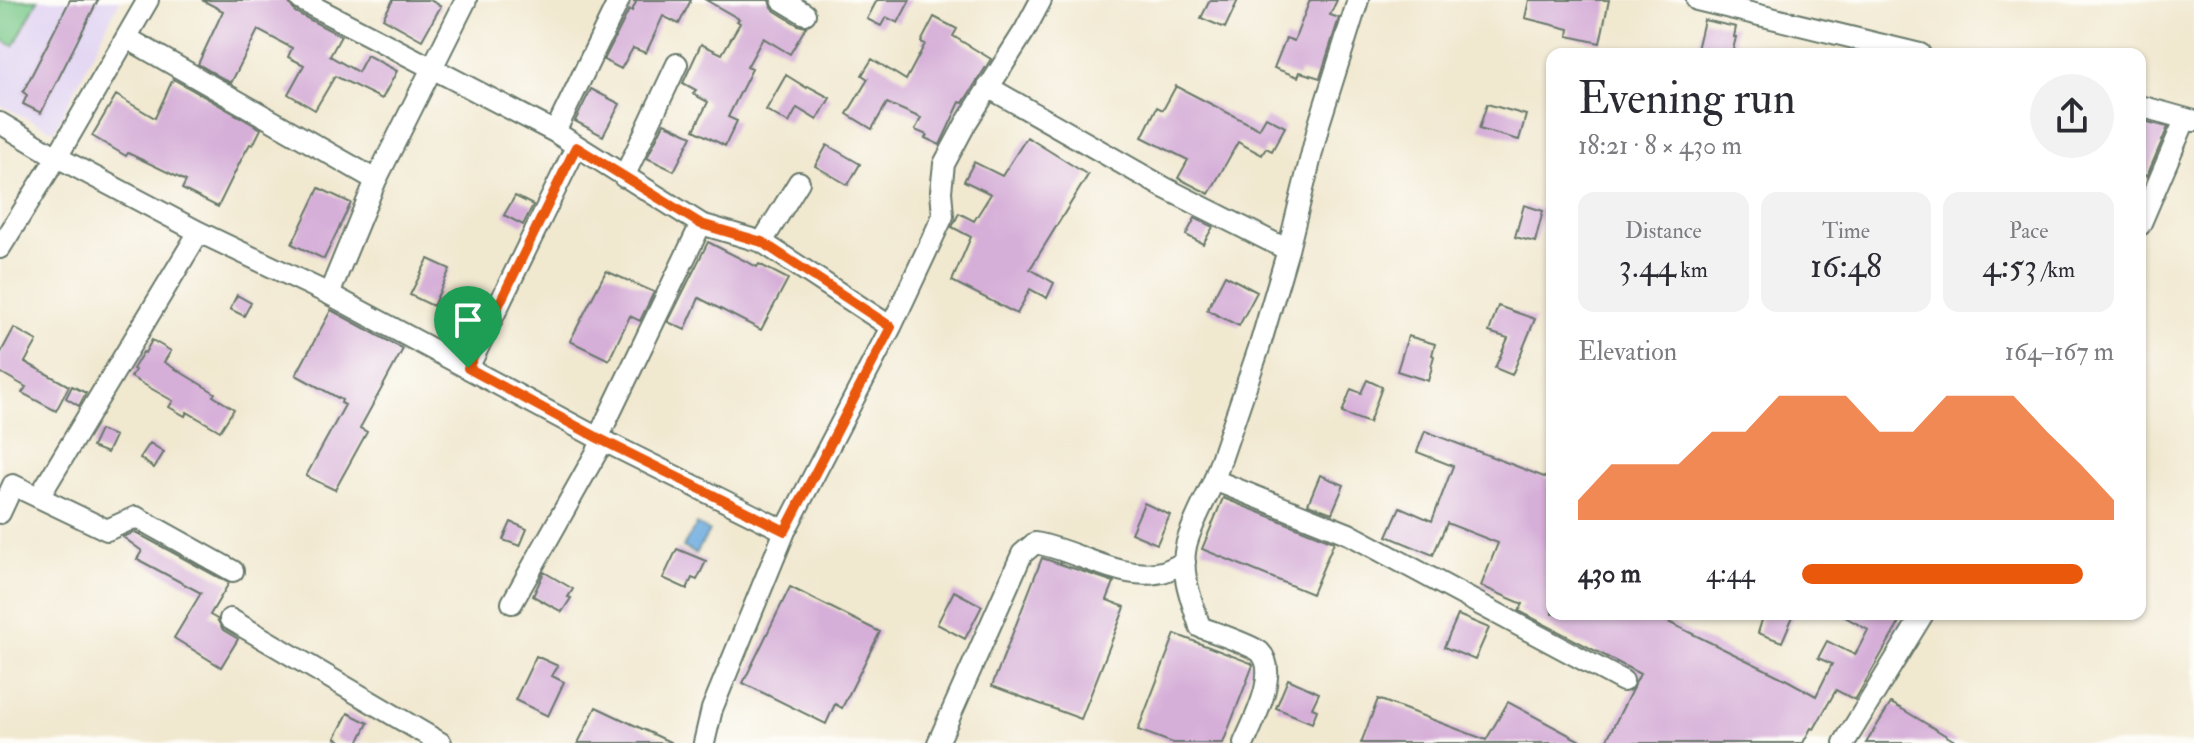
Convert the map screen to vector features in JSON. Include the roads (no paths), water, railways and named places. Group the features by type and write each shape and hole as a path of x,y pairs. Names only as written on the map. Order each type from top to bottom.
{"street":[{"path":"0,248 148,0"},
{"path":"301,0 555,132 701,224 762,242 891,327"},
{"path":"329,294 376,180 466,0"},
{"path":"555,132 619,0"},
{"path":"782,0 805,14"},
{"path":"704,743 712,709 785,531 891,327 943,216 941,191 944,164 1041,0"},
{"path":"1244,743 1264,695 1267,664 1259,651 1200,627 1187,585 1186,545 1214,480 1260,345 1288,250 1319,124 1358,0"},
{"path":"1697,0 1895,48"},
{"path":"127,38 376,180"},
{"path":"624,177 677,64"},
{"path":"988,87 1165,188 1288,250"},
{"path":"2146,108 2190,120 2146,212"},
{"path":"0,123 57,157 199,232 329,294 601,439 785,531"},
{"path":"468,368 576,147"},
{"path":"762,242 799,182"},
{"path":"512,603 601,439 701,224"},
{"path":"39,497 199,232"},
{"path":"1214,480 1349,534 1623,681"},
{"path":"0,513 7,481 107,530 136,517 233,571"},
{"path":"938,743 1022,554 1035,543 1134,572 1161,572 1185,562"},
{"path":"230,619 441,743"},
{"path":"1844,743 1919,620"}],"water":[{"path":"697,524 709,531 696,554 683,547"}]}
